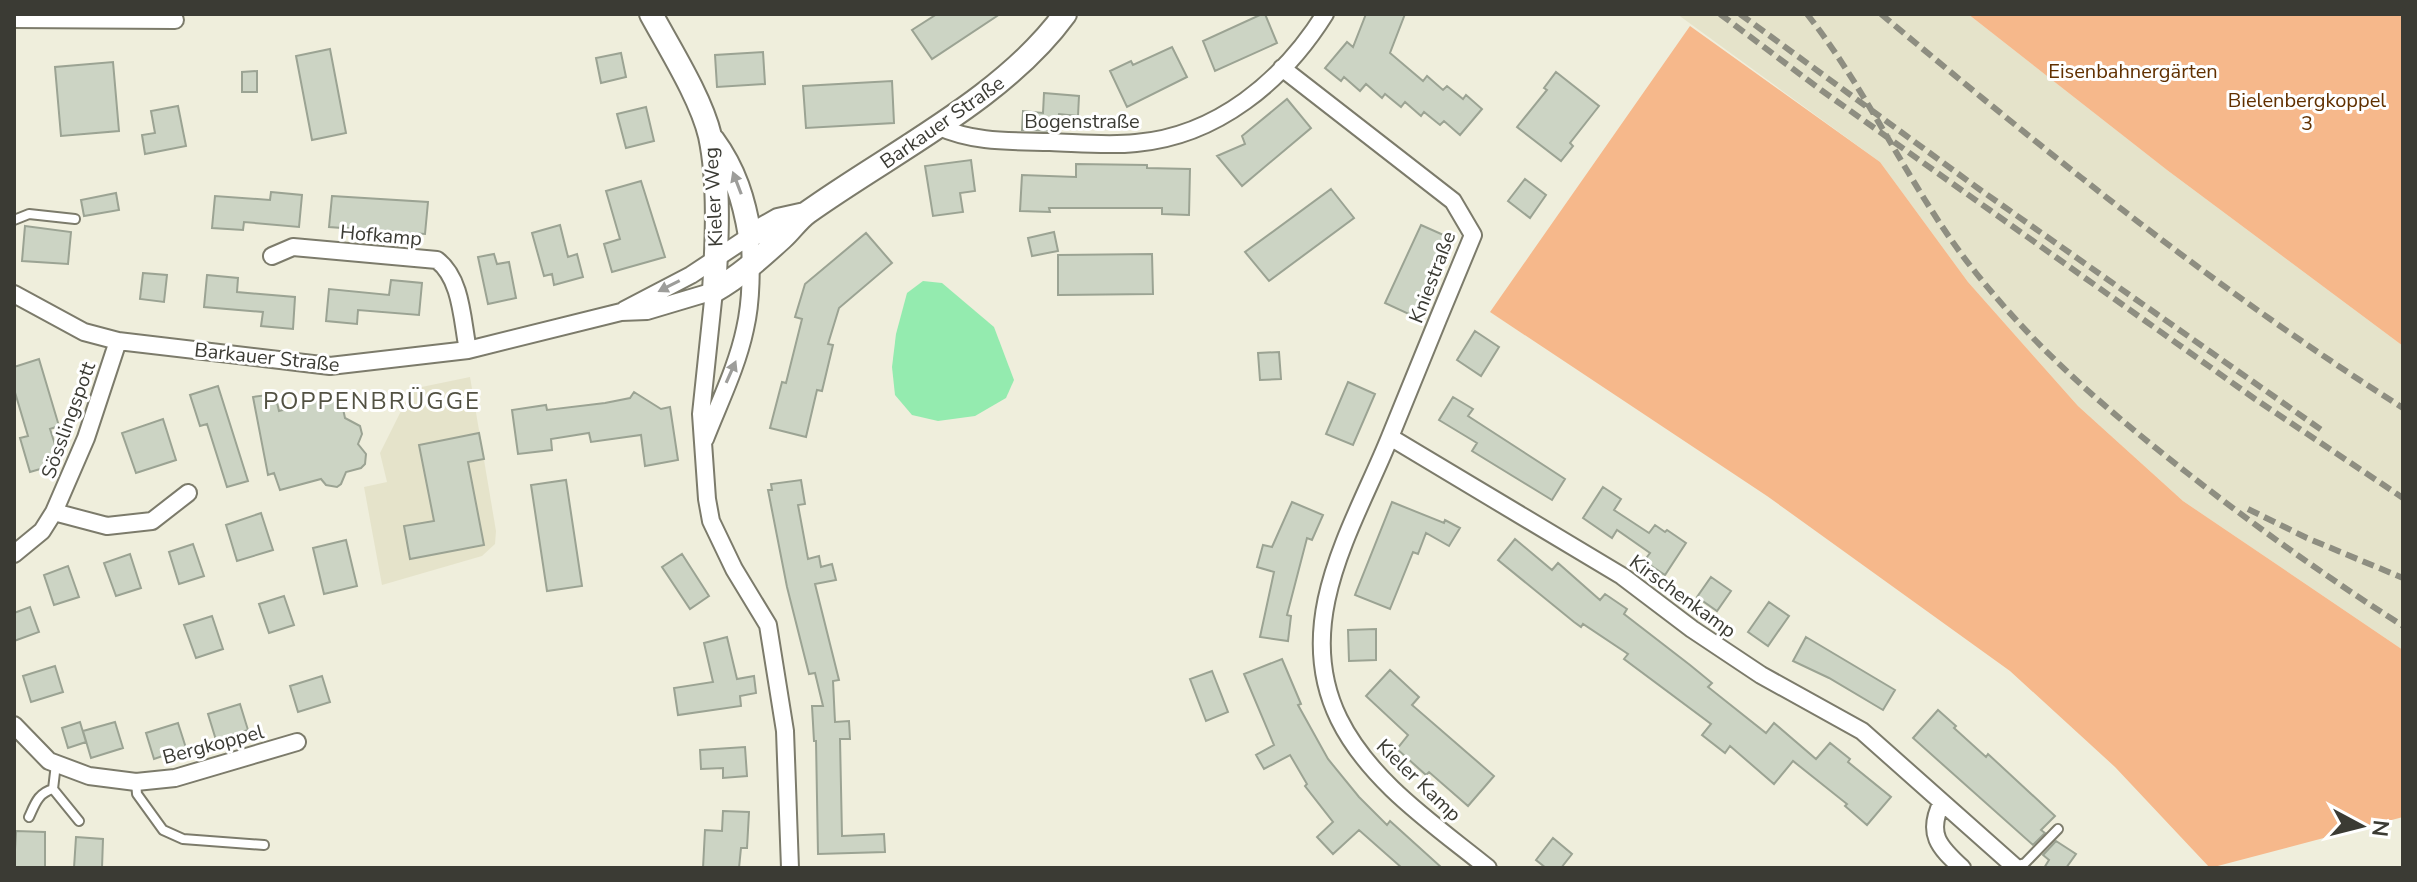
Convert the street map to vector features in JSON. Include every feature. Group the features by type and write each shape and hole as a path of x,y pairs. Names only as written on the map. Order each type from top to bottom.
{"street":[{"name":"Kieler Weg","path":"651,14 709,135 731,165 740,189 750,236"},
{"name":"Barkauer Straße","path":"14,294 84,332 118,341 330,366 468,350 621,312 647,311 714,291 751,266 805,214 937,126 1032,54 1065,14"},
{"name":"Bogenstraße","path":"937,126 977,139 1118,144 1153,141 1192,132 1248,100 1306,42 1325,14"},
{"path":"14,19 175,20"},
{"name":"Kniestraße","path":"1282,68 1453,201 1473,235 1390,437"},
{"name":"Kieler Weg","path":"709,135 714,172 714,291"},
{"name":"Barkauer Straße","path":"621,312 716,260 778,220 805,214"},
{"path":"703,444 743,338 750,301 750,236"},
{"name":"Hofkamp","path":"272,256 293,247 437,260 449,269 456,289 468,350"},
{"path":"714,291 701,414 704,473 711,521 734,569 768,625 785,731 790,868"},
{"name":"Sösslingspott","path":"14,554 42,531 54,512 86,438 118,341"},
{"name":"Kirschenkamp","path":"1390,437 1622,576 1692,629 1761,675 1862,731 2013,867"},
{"name":"Kieler Kamp","path":"1390,437 1338,553 1325,604 1321,658 1327,689 1339,719 1371,767 1427,819 1488,868"},
{"path":"54,512 107,526 152,521 188,493"},
{"name":"Bergkoppel","path":"14,725 49,761 89,776 136,782 175,778 297,742"},
{"path":"1942,802 1935,816 1935,837 1944,851 1962,868"}],"lane":[{"path":"14,220 29,214 75,219"},
{"path":"56,764 53,789 79,821"},
{"path":"136,782 137,794 163,830 183,839 264,845"},
{"path":"29,817 36,800 45,791 53,789"},
{"path":"2013,867 2025,863 2058,829"}],"shaded area":[{"path":"1677,14 1968,14 2167,170 2403,346 2403,650 2183,501 2078,406 1968,282 1880,162"},
{"path":"923,281 942,283 994,327 1014,380 1006,398 975,416 938,421 912,415 895,395 892,367 896,334 907,293"},
{"path":"470,377 496,531 495,544 482,556 382,585 364,487 387,482 380,453 412,389"}],"green space":[{"name":"Bielenbergkoppel 3","path":"1968,14 2403,14 2403,346 2167,170"},
{"path":"1690,26 1880,162 1968,282 2078,406 2183,501 2403,650 2403,817 2210,868 2115,767 2010,671 1767,496 1490,312"}],"building":[{"path":"937,14 1000,14 932,59 912,30"},
{"path":"1265,14 1277,43 1215,71 1203,41"},
{"path":"1366,14 1405,14 1390,53 1423,81 1427,76 1443,90 1447,86 1463,99 1466,95 1482,109 1460,135 1444,121 1440,125 1424,112 1421,116 1405,102 1401,107 1385,94 1382,98 1366,84 1360,91 1344,77 1341,81 1325,68 1347,42 1353,47"},
{"path":"1172,47 1187,77 1127,107 1110,71 1131,61 1133,65"},
{"path":"330,49 346,133 312,140 296,56"},
{"path":"763,52 765,84 717,87 715,55"},
{"path":"621,53 626,77 601,83 596,58"},
{"path":"113,62 119,131 61,136 55,67"},
{"path":"257,71 257,92 242,92 242,72"},
{"path":"1556,72 1599,106 1570,143 1573,146 1561,161 1517,127 1547,90 1544,88"},
{"path":"892,81 894,123 806,128 803,86"},
{"path":"1044,93 1079,96 1078,116 1059,114 1057,131 1022,130 1023,111 1043,113"},
{"path":"1287,99 1311,128 1242,186 1217,156 1245,144 1242,136"},
{"path":"178,106 186,146 145,154 142,135 155,133 151,111"},
{"path":"646,107 654,141 626,148 617,114"},
{"path":"971,160 975,191 960,193 963,212 933,216 925,166"},
{"path":"1076,164 1190,169 1189,215 1162,214 1162,208 1020,211 1022,175 1076,177"},
{"path":"1525,179 1546,195 1530,218 1508,201"},
{"path":"641,181 665,257 612,272 604,244 620,239 606,191"},
{"path":"1331,189 1354,218 1269,281 1245,252"},
{"path":"271,192 302,195 299,227 244,222 243,230 212,228 215,196 270,200"},
{"path":"116,193 119,210 84,216 81,200"},
{"path":"332,196 428,202 425,234 329,227"},
{"path":"560,225 568,257 577,254 583,277 554,285 552,274 544,276 532,233"},
{"path":"1421,225 1448,237 1413,316 1385,303"},
{"path":"25,226 71,232 68,264 22,261"},
{"path":"1054,232 1058,251 1032,256 1028,238"},
{"path":"866,233 892,263 839,308 828,344 833,345 822,391 817,390 806,437 770,428 782,382 786,383 802,319 795,317 805,284"},
{"path":"494,254 497,264 509,262 516,298 488,304 478,257"},
{"path":"1152,254 1153,294 1058,295 1058,255"},
{"path":"143,273 167,275 164,302 140,299"},
{"path":"207,275 238,278 237,292 295,297 293,329 261,326 263,312 204,307"},
{"path":"391,280 422,283 419,315 358,310 357,324 326,321 329,289 389,295"},
{"path":"1475,331 1499,347 1481,376 1457,360"},
{"path":"1279,352 1281,379 1260,380 1258,353"},
{"path":"39,359 59,426 50,429 61,463 30,472 20,438 28,436 14,389 14,367"},
{"path":"1348,382 1375,394 1353,445 1326,434"},
{"path":"218,386 248,481 227,487 207,424 200,426 190,395"},
{"path":"634,392 661,409 670,407 678,460 645,466 641,435 591,442 589,433 551,439 552,450 518,454 512,410 546,405 547,410 605,403 630,398"},
{"path":"275,394 279,411 332,397 338,399 345,418 360,426 362,434 358,444 366,454 365,464 346,472 337,487 326,485 321,479 280,490 274,473 268,475 253,397"},
{"path":"1453,397 1473,409 1468,416 1565,479 1552,500 1472,451 1477,443 1439,420"},
{"path":"163,419 176,460 136,473 122,433"},
{"path":"479,433 484,459 468,462 484,545 410,559 404,526 434,521 419,445"},
{"path":"566,480 582,586 547,591 531,485"},
{"path":"801,480 805,504 798,505 808,559 819,556 821,567 832,564 836,580 815,584 839,680 833,681 835,722 849,721 850,739 840,739 842,836 884,834 885,852 818,854 816,741 812,706 823,706 815,673 809,674 787,587 768,490 772,490 771,484"},
{"path":"1603,487 1621,499 1614,510 1649,533 1655,525 1686,543 1665,575 1644,561 1650,553 1617,530 1612,538 1583,518"},
{"path":"1292,502 1323,515 1312,540 1307,538 1287,615 1291,616 1288,641 1260,637 1274,572 1257,567 1263,545 1272,547"},
{"path":"1392,502 1460,528 1449,546 1426,533 1418,554 1413,552 1390,609 1355,595"},
{"path":"261,513 273,550 237,561 226,525"},
{"path":"1515,539 1552,570 1558,563 1600,600 1605,594 1627,609 1624,614 1712,683 1708,687 1766,733 1774,723 1816,759 1830,743 1891,797 1867,825 1845,806 1847,804 1793,761 1774,784 1730,746 1725,753 1702,735 1711,724 1624,659 1628,654 1583,624 1581,627 1574,622 1498,560"},
{"path":"346,540 357,586 324,594 313,548"},
{"path":"193,544 204,576 179,584 169,552"},
{"path":"130,554 141,588 116,596 104,563"},
{"path":"682,554 709,596 690,609 662,567"},
{"path":"68,566 79,597 54,605 44,575"},
{"path":"1711,577 1731,591 1717,611 1697,597"},
{"path":"284,596 294,625 269,633 259,604"},
{"path":"1769,602 1789,616 1768,646 1748,632"},
{"path":"30,607 39,632 14,641 14,613"},
{"path":"212,616 223,649 196,658 184,625"},
{"path":"1376,629 1376,660 1349,661 1348,630"},
{"path":"727,637 737,679 754,676 756,693 740,696 741,706 678,715 674,688 713,682 704,643"},
{"path":"1806,637 1895,690 1883,710 1793,661"},
{"path":"1282,659 1301,704 1298,705 1328,759 1387,825 1390,821 1442,868 1402,868 1359,830 1333,854 1317,837 1333,822 1305,786 1307,784 1290,755 1264,769 1256,755 1274,745 1244,674"},
{"path":"55,666 63,692 31,702 23,676"},
{"path":"1390,670 1419,697 1412,705 1494,776 1468,806 1397,749 1408,735 1366,696"},
{"path":"1212,671 1228,712 1206,721 1190,679"},
{"path":"322,676 330,702 298,712 290,686"},
{"path":"240,704 248,730 216,740 208,714"},
{"path":"1938,710 1986,757 1988,754 2055,816 2041,830 2045,833 2033,845 1913,738"},
{"path":"80,722 86,742 68,748 62,728"},
{"path":"115,722 123,748 91,758 83,731"},
{"path":"178,723 186,748 154,759 146,733"},
{"path":"745,747 747,776 723,778 723,768 701,769 700,750"},
{"path":"723,811 749,812 747,848 741,848 739,868 703,868 705,830 722,831"},
{"path":"16,831 45,832 45,868 14,868"},
{"path":"76,837 103,839 102,868 74,868"},
{"path":"1553,838 1572,854 1561,868 1546,868 1536,860"},
{"path":"2056,841 2076,854 2066,868 2044,868 2049,860 2043,855"}],"railway":[{"path":"1720,14 1821,90 2255,399 2403,498"},
{"path":"1740,14 1979,189 2323,431"},
{"path":"1807,14 1851,77 1953,242 2024,329 2101,403 2186,472 2293,552 2403,626"},
{"path":"1881,14 2135,220 2267,317 2403,408"},
{"path":"2248,509 2307,538 2403,578"}],"district":[{"name":"POPPENBRÜGGE","path":"372,401"}],"park label":[{"name":"Eisenbahnergärten","path":"2133,71"}]}
